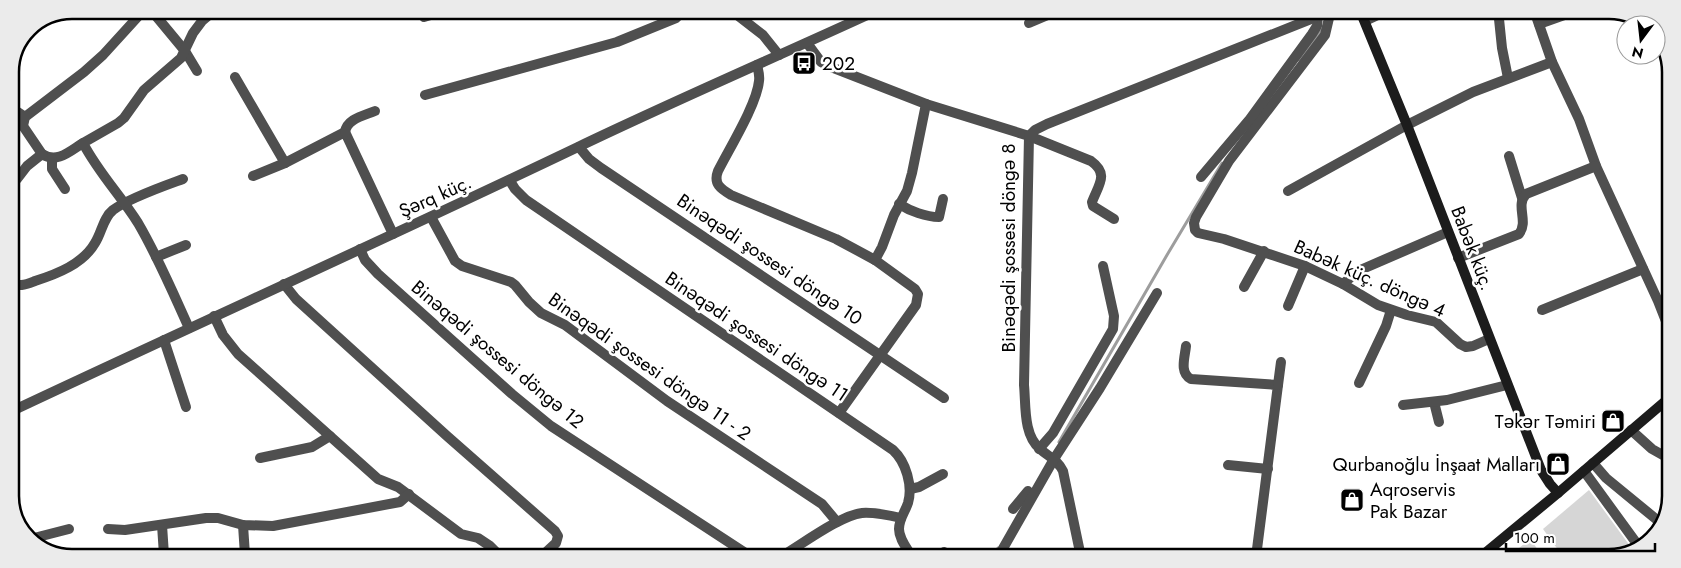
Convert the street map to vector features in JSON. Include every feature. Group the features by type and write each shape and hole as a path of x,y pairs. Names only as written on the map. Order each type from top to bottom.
{"main road":[{"name":"Babək küç.","path":"1364,19 1541,470 1558,493"},
{"path":"1490,549 1662,404"}],"street":[{"path":"136,19 103,55 84,72 25,117 23,126 42,154 52,159 61,157 118,123 124,118 144,90 176,63 204,19"},
{"path":"158,19 185,51 197,71"},
{"path":"425,95 617,42 674,19"},
{"path":"743,19 763,35 779,55"},
{"name":"Şərq küç.","path":"19,408 214,316 510,181 578,147 859,19"},
{"path":"1029,23 1038,19"},
{"path":"1114,219 1093,206 1092,202 1102,177 1102,172 1098,166 1091,161 1029,136 1035,130 1047,124 1311,19"},
{"path":"1201,177 1250,118 1321,19"},
{"name":"Babək küç. döngə 4","path":"1329,19 1325,35 1229,161 1196,217 1194,223 1195,230 1198,233 1224,238 1305,266 1343,284 1378,305 1436,322 1460,344 1466,347 1473,346 1489,338"},
{"path":"1499,19 1508,78"},
{"path":"1537,19 1552,62 1579,119 1596,166 1662,311"},
{"path":"1539,24 1553,19"},
{"name":"Binəqədi şossesi döngə 8","path":"807,43 821,62 831,68 926,104 1029,136 1024,385 1026,418 1033,442 1039,449 1060,464 1063,471 1079,549"},
{"path":"1288,191 1407,125 1473,92 1552,62"},
{"path":"757,65 759,80 757,90 718,171 716,183 731,195 836,238 875,260 915,289 918,294 916,305 839,414"},
{"path":"235,77 284,163"},
{"path":"875,260 907,191 926,104"},
{"path":"375,110 350,122 346,126 345,132 393,234"},
{"path":"19,113 25,117"},
{"path":"253,176 284,163 345,132"},
{"path":"83,144 137,222 156,257 189,328"},
{"name":"Binəqədi şossesi döngə 10","path":"578,147 601,168 944,398"},
{"path":"19,177 27,166 42,154"},
{"path":"1509,156 1522,198"},
{"path":"52,159 52,169 64,189"},
{"path":"1458,258 1519,234 1524,224 1520,204 1526,194 1596,166"},
{"path":"19,285 23,286 58,274 73,265 95,244 102,226 112,210 183,178"},
{"name":"Binəqədi şossesi döngə 11","path":"510,181 526,200 900,456 910,489 908,504 901,518 899,530 901,539 907,549"},
{"path":"900,204 916,212 938,217 943,199"},
{"name":"Binəqədi şossesi döngə 11 - 2","path":"431,217 455,261 462,266 511,282 541,313 565,325 667,401 822,504 837,522"},
{"path":"1343,284 1358,271 1448,232"},
{"path":"156,257 186,245"},
{"name":"Binəqədi şossesi döngə 12","path":"360,249 365,260 378,274 512,394 551,426 739,549"},
{"path":"1244,288 1264,251"},
{"path":"1039,449 1053,433 1113,329 1114,316 1103,266"},
{"path":"1288,306 1305,266"},
{"path":"1542,310 1643,269"},
{"path":"284,284 296,299 555,531 558,536 556,543 550,549"},
{"path":"1013,509 1030,488 1100,388 1156,293"},
{"path":"1359,383 1386,326 1391,310"},
{"path":"214,316 223,334 238,354 378,478 410,494 461,534 478,538 493,549"},
{"path":"164,340 186,407"},
{"path":"1186,346 1184,371 1186,377 1191,379 1278,385"},
{"path":"1257,549 1281,362"},
{"path":"1403,405 1434,402 1507,385"},
{"path":"1434,402 1439,422"},
{"path":"1631,430 1652,449 1662,455"},
{"path":"260,458 312,447 330,436"},
{"path":"1003,549 1051,457"},
{"path":"1593,463 1606,478 1657,520"},
{"path":"1228,465 1268,469"},
{"path":"1584,471 1636,542"},
{"path":"910,489 919,487 944,474"},
{"path":"108,529 125,530 206,518 218,518 243,525 273,526 400,502 410,494"},
{"path":"793,549 837,522 859,513 873,513 901,518"},
{"path":"162,525 164,549"},
{"path":"243,525 245,549"},
{"path":"38,537 69,529"}],"shaded area":[{"path":"1589,490 1629,545 1609,549 1557,549 1543,529"},
{"path":"1530,539 1537,549 1518,549"}],"waterway":[{"path":"1299,60 1323,29"},
{"path":"1059,442 1222,163"}],"place":[{"name":"202","path":"804,63"},
{"name":"Təkər Təmiri","path":"1613,421"},
{"name":"Qurbanoğlu İnşaat Malları","path":"1558,464"},
{"name":"Aqroservis Pak Bazar","path":"1352,500"}]}
